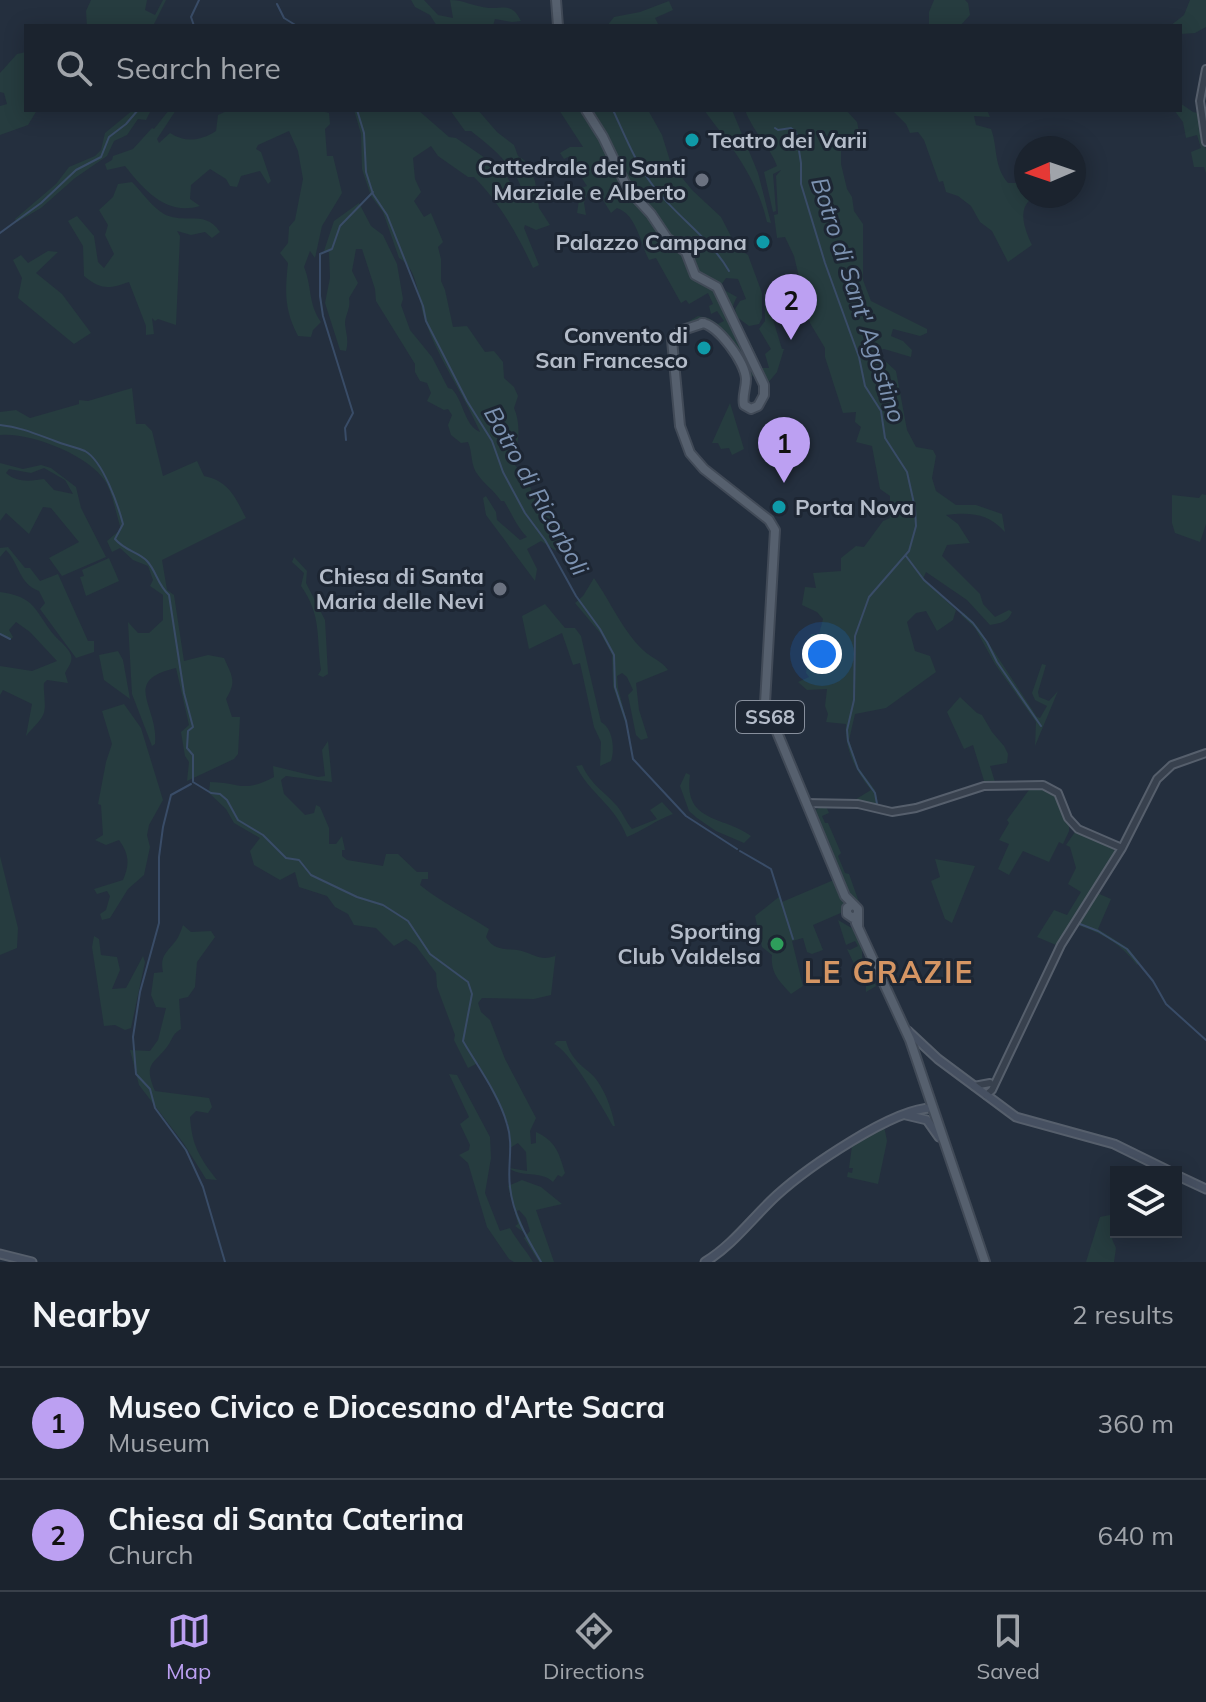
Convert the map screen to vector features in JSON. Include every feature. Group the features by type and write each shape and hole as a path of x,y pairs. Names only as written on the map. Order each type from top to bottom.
{"main road":[{"path":"556,0 558,24"},
{"name":"SS68","path":"587,112 628,189 651,214 666,237 686,251 694,274 715,284 765,389 761,403 752,409 743,403 746,379 739,358 714,327 704,323 685,326 671,334 669,344 681,429 691,455 772,524 776,537 764,698 845,896 850,907 858,909 856,919 913,1051 985,1262"},
{"path":"903,1027 926,1050 1025,1121 1114,1144 1159,1166"},
{"path":"913,1051 926,1050"},
{"path":"919,1070 926,1050"},
{"path":"918,1112 925,1098 923,1084"},
{"path":"705,1262 733,1243 777,1195 870,1129 932,1108"},
{"path":"918,1112 935,1128 953,1169"},
{"path":"1182,1177 1206,1189"},
{"path":"0,1254 32,1262"}],"street":[{"path":"1206,69 1200,101 1206,142"},
{"path":"986,1095 1065,938 1122,848 1161,774 1175,763 1206,753"},
{"path":"808,807 825,803 858,804 892,812 916,808 984,786 1043,785 1058,793 1068,818 1078,829 1122,848"},
{"path":"974,1086 992,1085"},
{"path":"992,1085 997,1103"}],"green space":[{"path":"91,0 147,0 145,10 155,15 163,0 166,0 154,24 87,24 86,11"},
{"path":"411,0 424,0 438,15 453,18 450,0 460,1 511,9 521,21 495,19 494,24 436,24 430,15 415,7"},
{"path":"934,0 965,0 970,15 962,24 929,24 929,12"},
{"path":"1190,0 1206,0 1206,27 1195,33 1182,34 1182,24 1173,24 1184,15"},
{"path":"669,1 673,10 655,18 658,24 609,24 614,17 640,12"},
{"path":"24,52 24,112 36,112 28,125 0,135 0,106 7,104 4,93 0,92 0,73 17,54"},
{"path":"1182,104 1198,113 1206,150 1206,173 1204,167 1194,167 1191,152 1201,148 1197,135 1186,138 1183,122 1176,112 1182,112"},
{"path":"131,112 150,112 146,120 138,119 127,135 114,141 107,156 75,178 41,208 17,222 15,219 56,184 69,167 95,156 101,150 105,133"},
{"path":"167,112 175,112 157,139 159,143 170,133 187,139 199,139 210,134 216,131 218,115 225,112 329,113 330,124 325,129 327,156 333,156 342,193 322,226 315,258 310,251 304,267 314,308 321,322 311,337 298,336 293,326 287,300 288,263 280,253 288,243 289,227 295,220 303,179 298,151 289,131 258,145 256,149 261,152 271,181 268,184 260,171 241,176 237,187 230,186 226,179 210,169 191,185 190,199 200,206 188,208 157,199 125,166 107,170 105,164 113,156 133,149"},
{"path":"355,112 420,112 449,137 456,138 504,171 519,199 524,200 518,179 505,161 471,131 465,131 451,112 480,112 497,132 514,145 518,156 527,162 535,181 539,208 550,225 536,230 525,225 539,265 533,268 507,220 474,177 468,177 438,156 431,146 413,158 415,179 421,192 414,201 424,217 431,213 443,242 438,247 441,281 453,327 467,326 485,352 494,351 503,362 504,378 518,396 514,408 518,435 510,460 528,482 537,509 562,523 566,536 558,552 541,541 527,549 537,569 535,581 486,515 483,498 486,496 496,512 497,520 520,540 527,537 504,501 475,471 468,442 461,443 451,435 448,425 452,415 448,409 427,401 431,393 427,383 420,381 415,364 376,301 362,249 356,249 352,271 358,283 349,298 345,324 347,347 346,351 340,350 325,303 330,278 329,252 324,251 334,221 359,203 371,226 383,235 397,264 403,299 401,305 410,330 432,357 471,424 480,432 430,334 411,270 399,258 383,212 371,196 362,169 361,134"},
{"path":"560,112 584,112 665,241 685,256 713,288 756,374 749,378 714,323 702,320 686,323 698,316 718,324 724,321 717,311 711,314 709,306 713,304 708,293 689,304 686,300 681,303 656,258 649,260 634,223 624,212 617,208 611,213 595,187 588,191 584,203 586,215 577,213 579,200 575,190 587,186 568,157 564,159 560,153 570,147 583,147"},
{"path":"591,112 649,112 662,135 671,164 692,190 721,217 737,248 748,255 762,293 762,318 759,324 749,326 737,317 735,309 740,301 746,299 738,279 726,278 721,285 737,297 733,311 743,329 736,324 719,284 697,272 689,250 670,238 656,215 628,182 617,154"},
{"path":"705,112 733,112 758,173 771,223 767,222 757,190 742,162"},
{"path":"746,112 848,112 857,122 859,132 847,144 841,144 841,164 854,211 863,224 863,280 871,301 927,329 927,333 920,336 893,329 891,336 903,341 912,350 911,357 879,350 884,360 896,371 907,430 916,447 933,450 936,456 932,478 936,491 956,505 976,505 1002,514 1005,532 985,517 946,515 958,524 970,543 947,545 942,556 980,594 983,604 995,617 1009,610 1012,612 1008,618 990,625 967,600 926,572 923,579 956,610 953,620 937,631 926,611 916,613 907,622 915,651 930,656 936,672 886,708 855,714 849,740 858,767 875,790 879,808 853,801 871,790 852,759 846,724 826,722 827,689 807,690 798,682 809,677 806,673 811,634 819,634 823,619 817,612 802,605 805,587 816,588 813,573 841,571 841,558 856,546 864,547 883,521 890,518 890,496 880,489 872,446 856,442 861,427 855,422 856,412 843,413 825,357 825,348 810,323 794,256 785,237 777,238 774,215 778,214 776,176 781,170 773,174 776,211 773,212 764,172 777,166"},
{"path":"894,112 988,112 990,117 974,116 976,125 991,129 1003,176 1008,183 1014,183 1014,208 1025,208 1024,225 1032,245 1008,262 992,231 980,222 971,206 946,192 943,181 939,182 924,140 918,132 910,133"},
{"path":"132,182 164,214 208,221 220,232 212,238 205,232 191,235 177,231 180,236 176,325 152,318 154,334 146,335 146,326 129,282 105,287 84,276 83,246 68,221 77,216 94,236 98,262 104,268 114,254 105,235 108,225 99,210 113,197 118,184"},
{"path":"48,251 58,252 36,273 62,294 91,333 74,344 18,298 22,278 13,260 21,255 28,263"},
{"path":"764,290 784,349 777,372 767,384 744,338 749,340 762,368 769,368 765,354 771,349 759,329 765,321"},
{"path":"132,388 136,424 145,424 152,431 163,476 197,461 204,476 220,482 230,491 246,518 162,560 167,590 174,595 184,661 208,655 224,658 232,678 226,699 232,717 240,717 238,754 234,759 187,781 189,762 181,732 189,725 176,668 159,673 146,688 155,730 155,744 152,746 132,694 128,622 138,633 149,633 163,620 163,595 150,586 153,580 148,566 133,560 120,548 112,552 107,541 121,529 105,481 86,462 58,447 27,437 0,435 0,412 16,410 30,418 79,404 79,400 88,401"},
{"path":"730,403 744,449 732,455 729,448 721,449 718,443 712,443"},
{"path":"0,463 23,469 41,465 51,468 76,487 81,508 106,557 62,576 49,558 79,542 51,508 43,507 29,534 6,513 0,521","holes":["44,468 65,480 73,494 54,490 44,479 19,480 6,473 9,469 31,473"]},
{"path":"1202,494 1206,495 1206,524 1200,542 1175,533 1172,495 1199,498"},
{"path":"8,547 40,581 58,574 88,641 94,641 94,652 76,658 40,609 45,603 39,591 27,583 6,550 0,557 0,548"},
{"path":"294,557 307,571 306,583 325,620 328,674 323,677 318,675 321,670 315,617 301,586 304,573 292,562"},
{"path":"109,558 119,581 86,596 80,577 84,576 82,570"},
{"path":"594,578 636,642 668,670 636,683 639,710 648,738 641,740 636,735 628,695 633,690 622,673 617,676 625,722 613,686 612,655 601,634 575,603"},
{"path":"0,592 28,601 71,655 65,673 68,683 47,680 44,683 44,712 26,736 32,704 3,690 0,695 0,666 32,671 57,661 30,632 16,622 9,630 13,637 10,640 0,635"},
{"path":"545,604 565,628 575,628 581,636 601,722 612,740 611,761 600,766 601,742 594,727 580,663 573,665 562,633 529,649 522,616"},
{"path":"964,613 978,627 1040,718 1047,706 1035,700 1032,693 1042,664 1046,665 1039,697 1049,701 1058,691 1035,746 1036,722 995,664 975,628 961,615"},
{"path":"118,651 123,660 130,699 104,680 99,655"},
{"path":"960,697 982,715 1008,754 1007,763 990,766 995,782 985,784 973,745 964,749 947,712"},
{"path":"124,704 141,728 163,800 149,825 147,835 150,847 144,875 128,889 110,918 102,920 100,914 106,910 110,896 107,891 97,894 94,889 123,880 127,855 119,840 106,845 95,840 103,835 101,805 98,804 112,744 102,711"},
{"path":"328,741 332,782 286,776 281,780 284,794 305,815 314,813 316,805 320,807 329,828 329,844 336,844 342,836 345,850 342,850 342,856 347,860 383,866 386,854 398,854 417,872 428,872 428,879 422,879 420,885 489,929 486,937 493,945 542,958 555,956 556,951 551,995 534,999 482,998 478,1003 481,1012 490,1020 505,1059 536,1118 530,1131 531,1144 536,1143 536,1132 548,1139 558,1154 565,1173 562,1177 558,1175 553,1182 543,1176 519,1173 509,1168 527,1171 526,1152 518,1143 510,1148 508,1124 478,1063 468,1068 454,1040 455,1035 437,987 436,973 416,946 406,939 394,946 376,928 354,925 348,914 335,907 327,896 299,887 295,872 280,880 254,865 250,851 260,838 234,823 226,809 209,793 210,782 247,786 263,782 274,777 273,766 325,776 322,750"},
{"path":"582,765 632,829 657,819 650,810 662,802 673,814 627,837 616,816 576,766"},
{"path":"686,773 690,775 690,791 699,810 751,836 744,843 716,831 689,811 680,786"},
{"path":"1031,787 1049,790 1058,797 1069,823 1069,831 1063,844 1059,842 1049,862 1023,851 1009,875 998,869 1009,844 999,840 1009,823 1007,820"},
{"path":"825,804 829,813 822,816 841,853 838,856 845,873 849,874 860,905 852,903 814,811"},
{"path":"1075,832 1109,844 1115,852 1056,945 1037,937 1054,910 1067,915 1081,892 1068,884 1076,868 1070,847 1066,845"},
{"path":"0,856 18,928 17,948 0,955"},
{"path":"935,859 975,866 952,923 945,919 931,881 940,877"},
{"path":"836,879 845,901 843,912 813,925 823,950 812,954 807,952 803,938 792,941 803,986 791,994 774,972 772,955 762,947 755,916 780,896 782,902"},
{"path":"1097,893 1111,899 1098,929 1128,948 1140,963 1137,965 1110,940 1077,925"},
{"path":"838,920 855,930 862,947 862,957 876,986 866,992 866,985 847,949 858,946 855,941 846,945"},
{"path":"183,925 191,932 211,931 215,937 197,962 195,987 188,997 179,999 181,1029 152,1064 150,1074 155,1091 209,1098 212,1107 208,1113 196,1111 190,1117 198,1150 217,1180 206,1179 139,1085 130,1050 150,1051 158,1040 166,1008 156,1007 151,995 154,973 163,972 164,956"},
{"path":"94,936 99,939 101,955 117,957 120,970 112,989 126,988 143,956 145,962 131,1028 125,1030 115,1025 104,1026 92,947"},
{"path":"566,1041 575,1059 599,1083 615,1126 577,1068 554,1044"},
{"path":"449,1074 457,1075 490,1137 491,1158 485,1193 500,1231 510,1228 533,1262 509,1259 487,1227 468,1163 459,1155 469,1150 470,1145 460,1124 469,1117"},
{"path":"884,1126 887,1141 878,1184 847,1177 853,1168 849,1168 852,1146"},
{"path":"522,1180 541,1187 562,1204 536,1210 554,1262 539,1262 524,1238 530,1231 526,1218 519,1210 526,1234 515,1226 518,1224 508,1186"},
{"path":"1110,1215 1110,1238 1116,1248 1114,1262 1086,1262 1100,1217"}],"waterway":[{"path":"193,24 191,17 199,0"},
{"name":"Botro di Ricorboli","path":"277,4 284,18 294,24"},
{"path":"0,233 41,203 76,170 101,157 109,137 136,112"},
{"name":"Botro di Ricorboli","path":"358,112 364,133 366,172 373,194 387,215 426,321 467,401 492,441 503,472 525,513 545,540 614,655 615,687 626,721 633,759 686,816 737,849"},
{"path":"614,112 648,178 729,271"},
{"name":"Botro di Sant' Agostino","path":"775,128 791,128 796,132 801,184 825,263 859,357 865,386 881,411 885,438 907,472 915,508 916,526 909,551 869,597 855,636 854,700 847,730 848,741 858,769 875,793 877,804"},
{"path":"346,440 345,428 353,413 323,316 320,254 332,249 340,226 373,192"},
{"path":"0,425 28,431 85,451 104,473 123,524 115,539 147,561 169,595 184,693 193,727 188,731 187,748 193,755 193,781"},
{"path":"906,556 924,580 973,623 1041,726"},
{"path":"0,634 10,639"},
{"path":"193,782 211,793 220,794 238,820 263,835 286,858 299,860 311,875 357,897 383,905 408,921 430,954 468,982 472,994 463,1041 503,1113 510,1140 509,1179 514,1207 541,1262"},
{"path":"191,784 171,795 163,827 159,857 159,923 140,992 133,1037 136,1074 150,1089 155,1108 186,1150 203,1187 225,1262"},
{"name":"Botro di Ricorboli","path":"740,851 771,869 793,939"},
{"path":"1080,924 1127,949 1153,981 1166,1004 1206,1040"}],"place":[{"name":"Teatro dei Varii","path":"692,140"},
{"name":"Cattedrale dei Santi Marziale e Alberto","path":"702,180"},
{"name":"Palazzo Campana","path":"763,242"},
{"name":"Chiesa di Santa Caterina","path":"791,340"},
{"name":"Convento di San Francesco","path":"704,348"},
{"name":"Museo Civico e Diocesano d'Arte Sacra","path":"784,483"},
{"name":"Porta Nova","path":"779,507"},
{"name":"Chiesa di Santa Maria delle Nevi","path":"500,589"},
{"name":"Sporting Club Valdelsa","path":"777,944"}],"district":[{"name":"LE GRAZIE","path":"889,973"}]}
